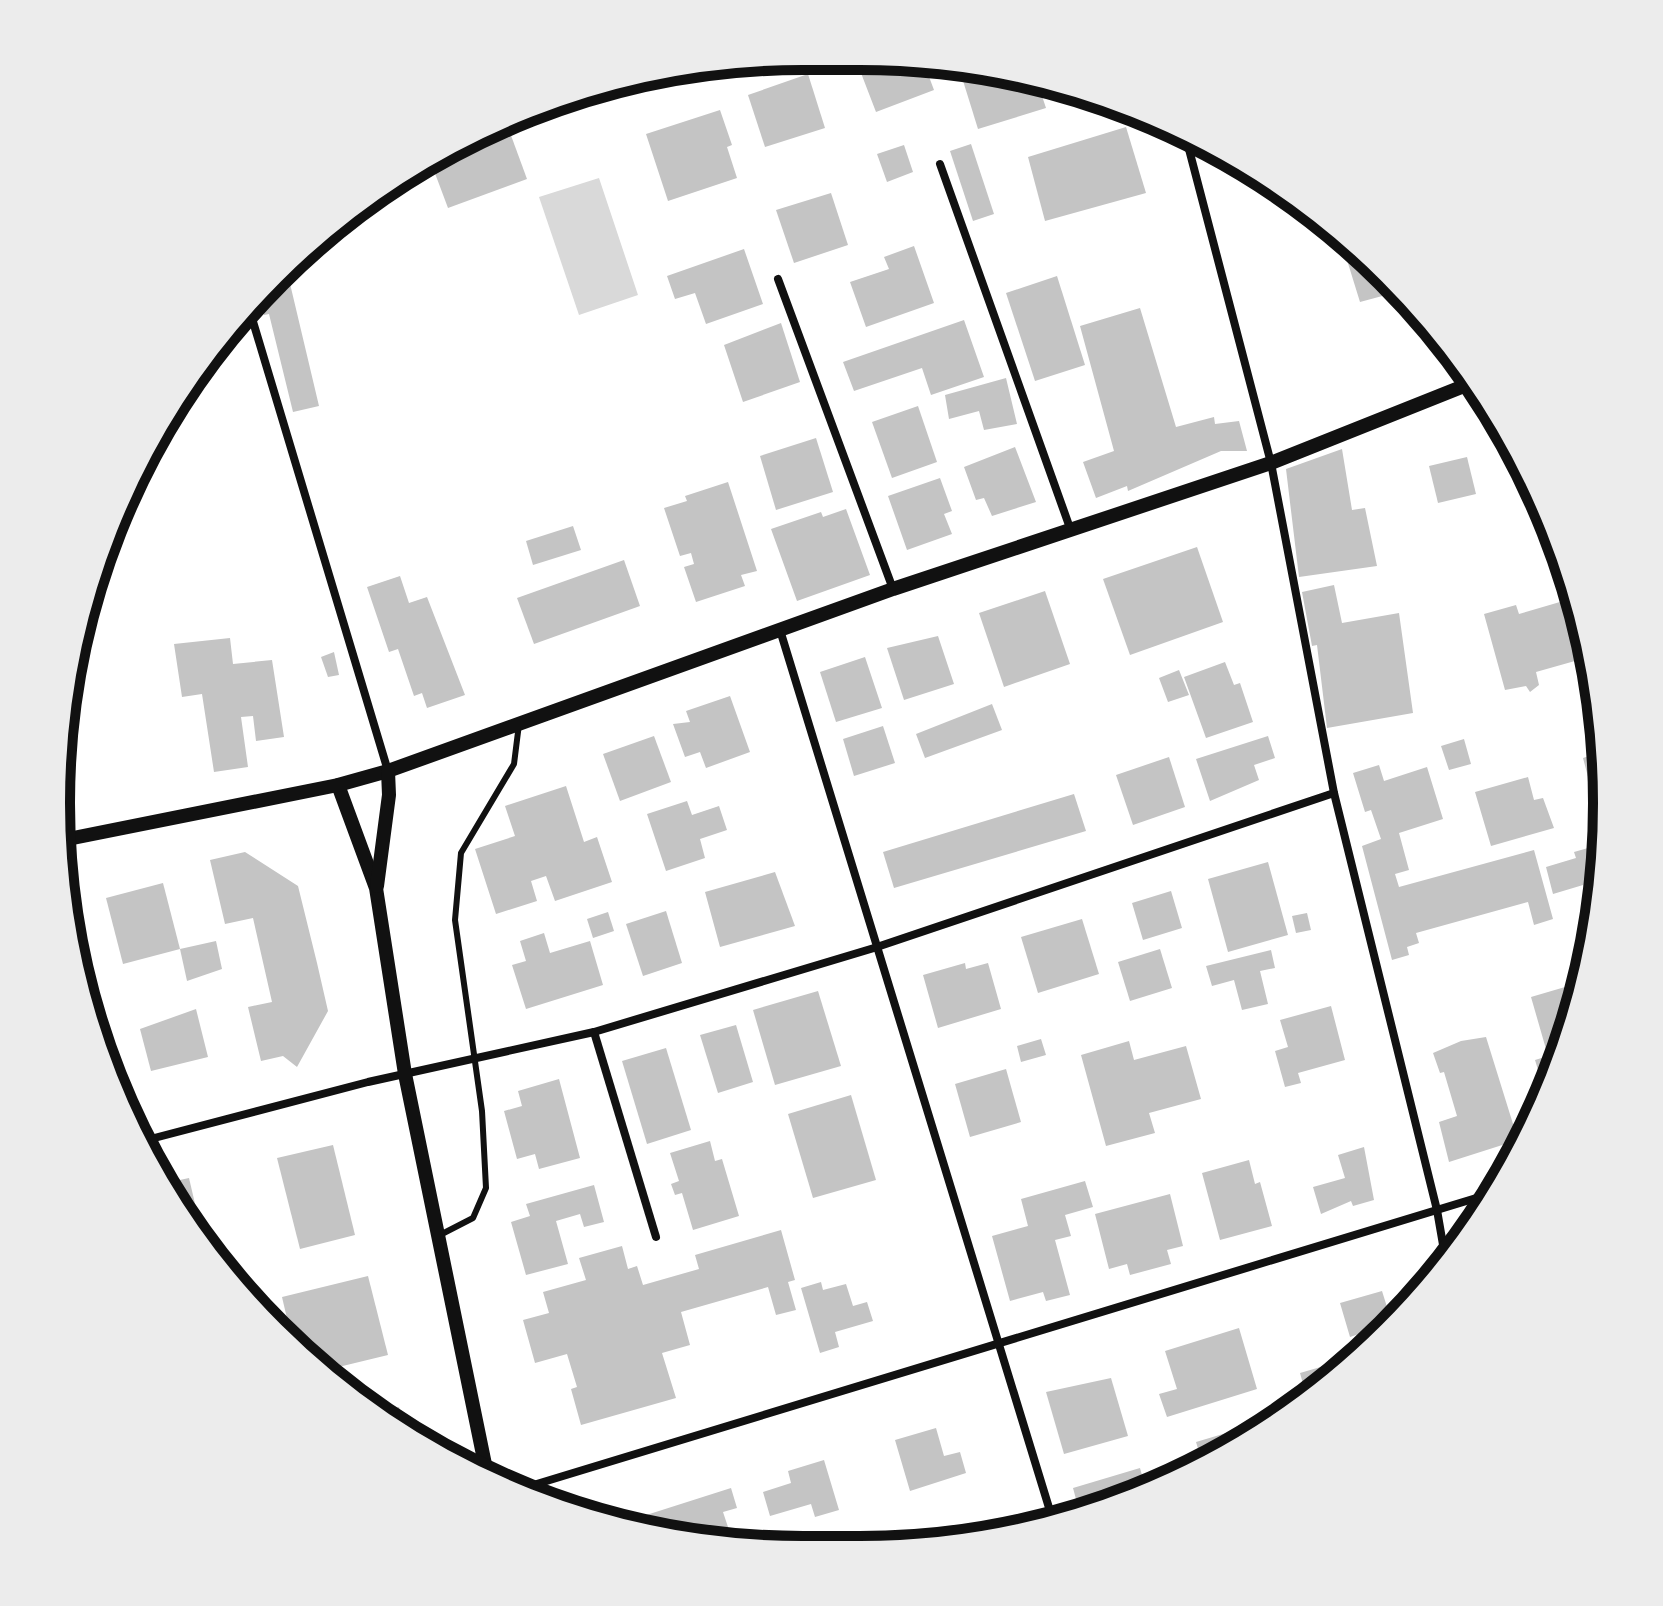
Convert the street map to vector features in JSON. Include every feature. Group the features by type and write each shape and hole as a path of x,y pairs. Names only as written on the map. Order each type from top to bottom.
{"street":[{"path":"1189,148 1271,463 1334,793 1437,1210 1443,1247"},
{"path":"940,164 1070,528"},
{"path":"778,279 893,589"},
{"path":"252,320 388,771 389,795 376,888"},
{"path":"71,838 338,785 388,771 893,589 1271,463 1462,387"},
{"path":"780,630 874,948 1000,1342 1050,1511"},
{"path":"338,785 376,888 405,1074 485,1463"},
{"path":"152,1139 405,1074 594,1032 874,948 1334,793"},
{"path":"594,1032 656,1237"},
{"path":"534,1485 1477,1198"}],"lane":[{"path":"437,1237 473,1218 486,1188 475,1060 455,920 461,853 514,764 519,724"}],"shaded area":[{"path":"599,178 638,295 579,315 539,197"}],"building":[{"path":"860,70 928,74 934,90 876,112"},
{"path":"808,74 825,128 765,147 748,95"},
{"path":"962,77 1041,93 1046,108 978,129"},
{"path":"720,110 732,145 727,147 737,178 668,201 646,134"},
{"path":"1126,127 1146,193 1045,221 1028,157"},
{"path":"510,132 527,179 448,208 434,170"},
{"path":"971,144 994,214 973,221 950,151"},
{"path":"904,145 913,172 887,182 877,154"},
{"path":"831,193 848,245 794,263 776,210"},
{"path":"914,246 934,303 866,327 850,282 889,269 884,257"},
{"path":"744,249 763,304 706,324 695,293 675,299 667,276"},
{"path":"1345,254 1386,295 1360,302"},
{"path":"1057,276 1085,365 1035,381 1006,293"},
{"path":"289,281 319,406 293,412 269,314 264,315 262,309"},
{"path":"1140,308 1176,427 1214,417 1215,424 1239,421 1247,451 1221,451 1128,491 1127,486 1096,498 1083,462 1114,451 1080,326"},
{"path":"964,320 984,377 931,395 922,368 854,391 843,362"},
{"path":"781,323 800,382 743,402 724,345"},
{"path":"1006,378 1017,424 984,430 979,411 949,419 945,395"},
{"path":"918,406 937,462 892,478 872,422"},
{"path":"816,438 833,492 776,510 760,456"},
{"path":"1015,447 1036,502 992,516 984,498 976,500 964,467"},
{"path":"1342,449 1352,510 1365,508 1377,566 1299,577 1286,469"},
{"path":"1467,457 1476,494 1438,503 1429,466"},
{"path":"940,478 952,511 944,514 952,534 907,550 888,496"},
{"path":"728,482 757,571 741,575 745,586 696,602 684,567 694,564 691,553 680,556 664,508 687,501 685,496"},
{"path":"846,509 870,575 797,601 771,529 821,512 823,517"},
{"path":"573,526 581,550 533,565 526,541"},
{"path":"1197,547 1223,622 1130,655 1103,579"},
{"path":"624,560 640,606 534,644 517,598"},
{"path":"400,576 409,603 427,597 465,695 427,708 422,693 414,696 398,649 389,652 367,587"},
{"path":"1334,585 1342,623 1399,613 1413,713 1327,728 1317,645 1312,646 1302,592"},
{"path":"1045,591 1070,664 1004,687 979,613"},
{"path":"1564,601 1579,660 1536,672 1539,685 1530,692 1526,686 1505,690 1484,614 1516,605 1519,614"},
{"path":"938,636 954,684 904,700 887,648"},
{"path":"230,638 233,664 272,660 284,737 256,741 253,716 241,717 248,767 214,772 202,694 182,697 174,644"},
{"path":"334,652 339,675 328,677 321,657"},
{"path":"865,657 882,708 836,722 820,672"},
{"path":"1225,662 1234,685 1240,683 1253,722 1206,738 1184,677"},
{"path":"1179,670 1189,695 1168,702 1159,678"},
{"path":"730,696 750,752 706,768 700,752 685,757 673,724 690,722 686,711"},
{"path":"992,704 1002,730 925,758 916,734"},
{"path":"883,726 895,763 854,776 843,739"},
{"path":"654,736 671,782 620,801 603,754"},
{"path":"1268,736 1275,758 1254,765 1259,780 1210,801 1196,759"},
{"path":"1464,739 1471,764 1449,770 1441,746"},
{"path":"1591,755 1591,788 1583,758"},
{"path":"1169,757 1185,807 1133,825 1116,775"},
{"path":"1379,765 1384,781 1427,767 1443,819 1399,833 1409,870 1395,874 1399,887 1534,850 1553,919 1534,925 1528,902 1416,933 1419,943 1407,947 1409,955 1392,960 1362,846 1381,839 1371,810 1365,812 1353,773"},
{"path":"1528,777 1534,800 1543,798 1554,828 1491,846 1475,792"},
{"path":"566,786 584,842 597,837 612,882 555,901 546,876 531,881 537,901 496,914 475,849 515,836 505,806"},
{"path":"1074,794 1086,831 894,888 883,852"},
{"path":"687,801 692,815 719,806 727,830 700,839 705,858 666,871 647,814"},
{"path":"1591,847 1587,898 1583,885 1553,894 1546,867 1576,858 1574,852"},
{"path":"245,852 298,886 317,963 328,1011 297,1067 283,1056 261,1061 248,1007 272,1002 253,918 225,924 210,860"},
{"path":"1268,862 1288,935 1228,952 1208,879"},
{"path":"775,872 795,926 720,947 705,892"},
{"path":"163,883 180,949 123,964 106,898"},
{"path":"1171,891 1182,928 1143,940 1132,903"},
{"path":"666,911 682,963 643,976 626,924"},
{"path":"608,912 614,931 593,938 587,919"},
{"path":"1307,913 1311,930 1296,933 1292,916"},
{"path":"1082,919 1099,974 1038,993 1021,937"},
{"path":"544,933 550,953 590,941 603,985 526,1009 512,965 526,961 520,941"},
{"path":"216,941 222,969 187,981 180,949"},
{"path":"1160,949 1172,988 1130,1001 1118,962"},
{"path":"1271,950 1275,968 1260,971 1268,1004 1242,1010 1234,980 1212,986 1206,966"},
{"path":"965,963 966,969 988,963 1001,1009 938,1028 923,975"},
{"path":"1570,986 1548,1055 1531,997"},
{"path":"818,991 841,1066 775,1085 753,1010"},
{"path":"1331,1006 1345,1060 1298,1073 1301,1083 1285,1087 1275,1051 1288,1047 1280,1020"},
{"path":"196,1009 208,1057 151,1071 140,1029"},
{"path":"736,1025 753,1082 718,1093 700,1035"},
{"path":"1486,1037 1515,1131 1509,1143 1449,1162 1439,1122 1457,1116 1444,1072 1440,1073 1433,1053 1461,1041"},
{"path":"1041,1039 1046,1055 1021,1062 1017,1046"},
{"path":"1129,1041 1134,1060 1186,1046 1201,1099 1149,1113 1155,1133 1106,1146 1081,1055"},
{"path":"666,1048 691,1130 647,1144 622,1061"},
{"path":"1548,1056 1540,1076 1535,1060"},
{"path":"1006,1069 1021,1122 970,1137 955,1084"},
{"path":"559,1079 580,1158 539,1169 535,1154 517,1159 504,1111 522,1106 518,1091"},
{"path":"851,1095 876,1180 813,1198 788,1114"},
{"path":"710,1141 715,1161 722,1159 739,1216 693,1230 682,1193 675,1195 671,1184 679,1181 670,1153"},
{"path":"333,1145 355,1235 300,1249 277,1158"},
{"path":"1364,1147 1374,1200 1353,1206 1351,1201 1321,1214 1313,1187 1345,1178 1338,1155"},
{"path":"1249,1160 1255,1184 1260,1182 1272,1226 1220,1240 1202,1173"},
{"path":"189,1178 198,1215 194,1210 175,1181"},
{"path":"1085,1181 1093,1207 1065,1215 1071,1236 1055,1240 1070,1295 1046,1301 1043,1292 1010,1301 992,1236 1028,1226 1021,1199"},
{"path":"594,1185 604,1222 584,1227 580,1214 556,1221 568,1264 526,1275 511,1222 530,1216 526,1204"},
{"path":"1170,1194 1183,1246 1167,1250 1171,1264 1130,1275 1127,1264 1109,1269 1095,1214"},
{"path":"781,1230 795,1280 788,1282 796,1310 776,1315 768,1287 681,1312 690,1345 662,1353 676,1398 581,1425 571,1389 577,1387 567,1354 535,1363 523,1320 549,1313 543,1292 586,1280 579,1258 622,1246 628,1269 637,1266 643,1285 699,1269 695,1255"},
{"path":"368,1276 388,1355 336,1368 288,1324 282,1297"},
{"path":"821,1282 823,1290 846,1284 853,1306 867,1302 873,1321 835,1332 839,1347 820,1353 801,1288"},
{"path":"1382,1291 1388,1310 1363,1335 1362,1333 1350,1337 1340,1303"},
{"path":"1239,1328 1257,1389 1167,1417 1159,1394 1177,1389 1165,1351"},
{"path":"1324,1366 1325,1369 1304,1387 1300,1373"},
{"path":"1111,1378 1128,1436 1064,1454 1046,1392"},
{"path":"936,1428 944,1456 960,1452 966,1473 910,1491 895,1440"},
{"path":"1241,1429 1199,1452 1196,1442"},
{"path":"824,1460 839,1510 815,1517 811,1504 770,1516 763,1492 791,1483 788,1471"},
{"path":"1140,1468 1143,1479 1077,1503 1073,1488"},
{"path":"731,1488 737,1508 723,1512 730,1532 639,1517"}]}
